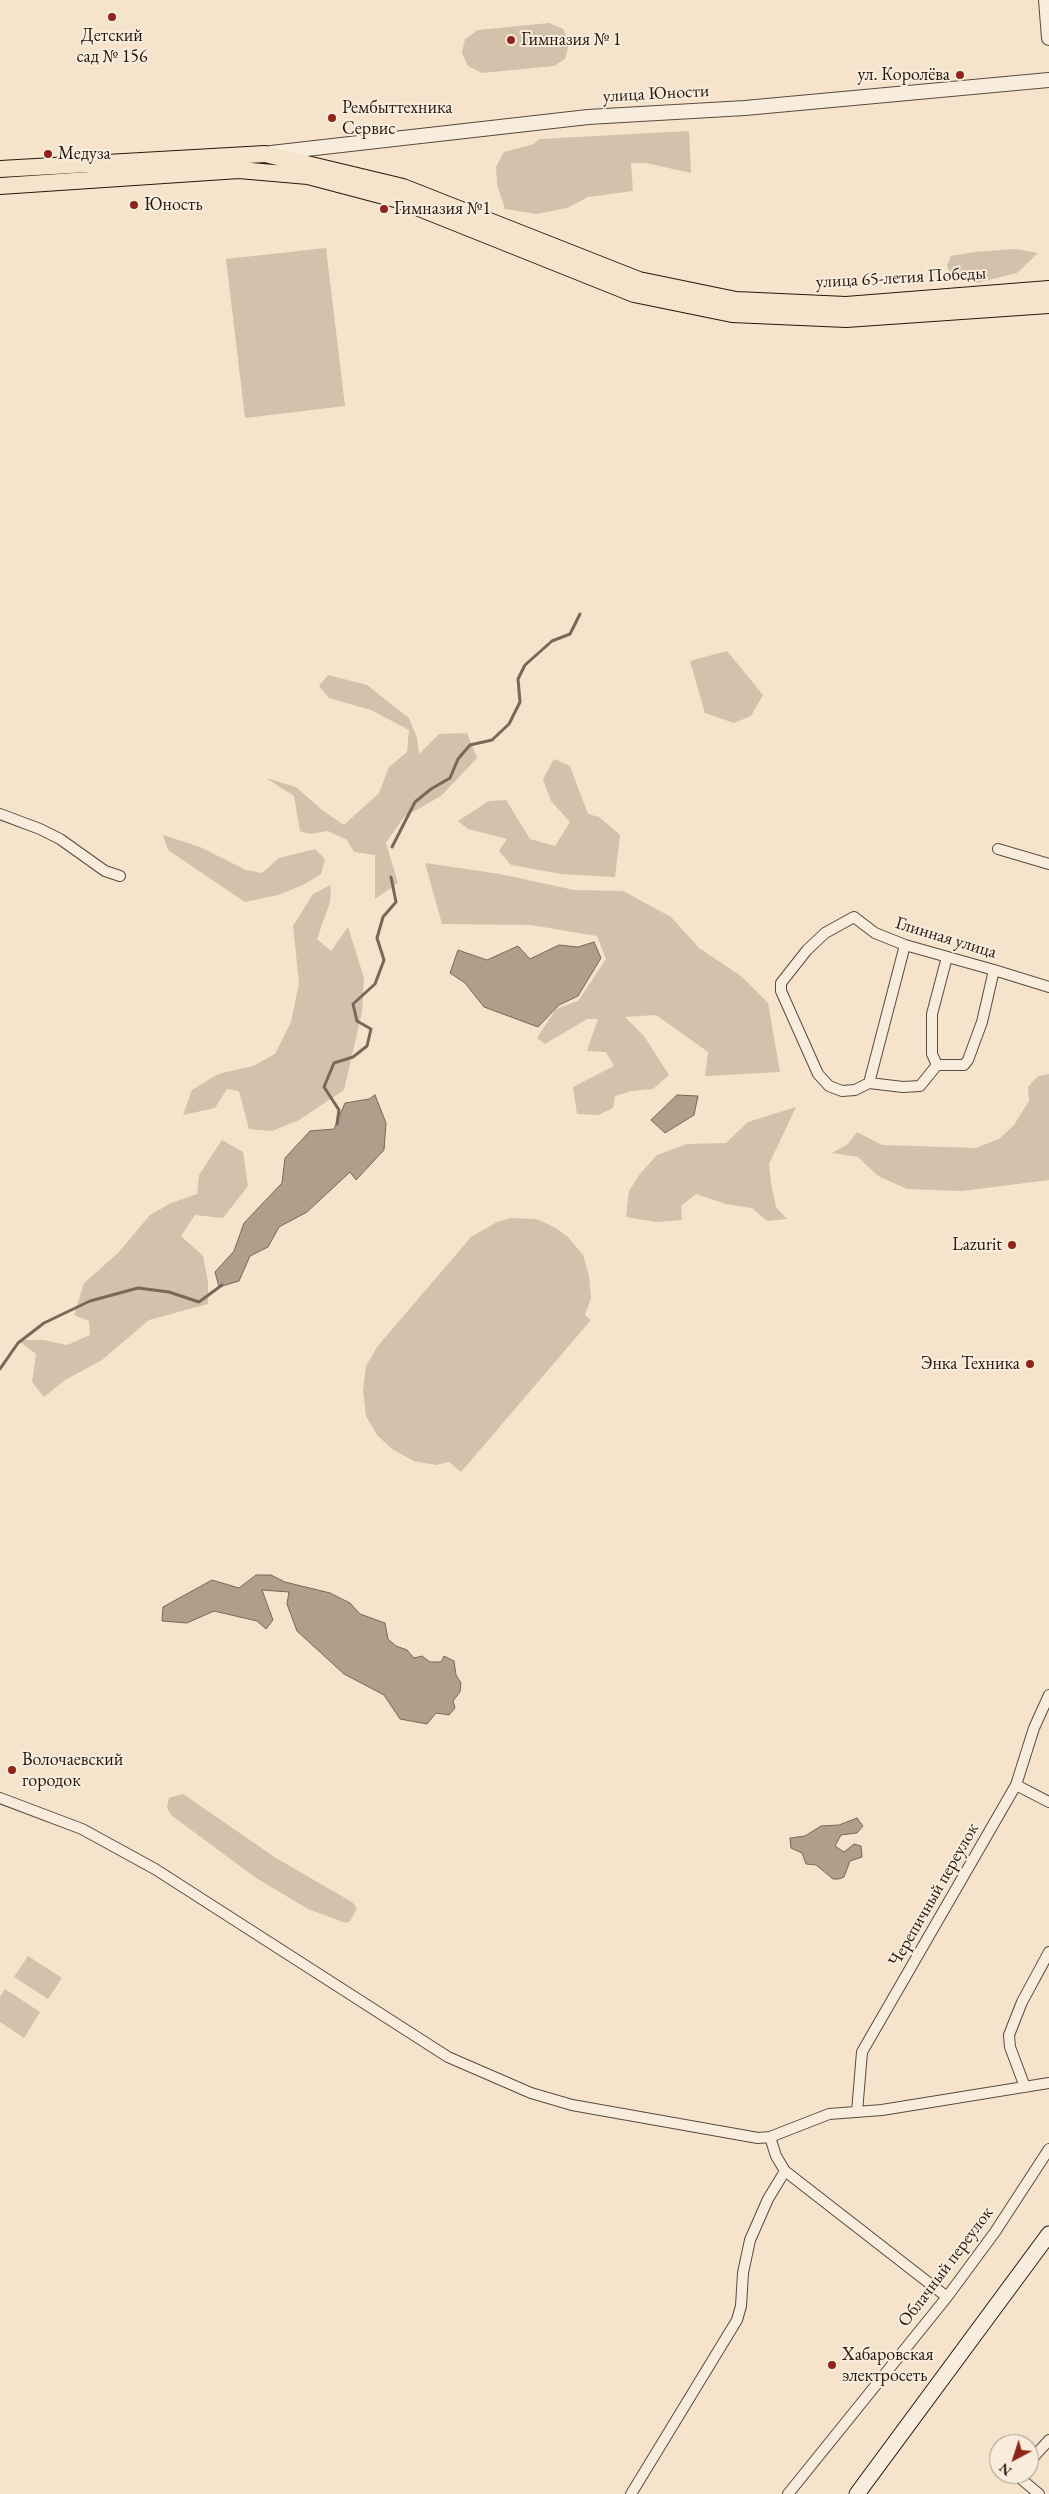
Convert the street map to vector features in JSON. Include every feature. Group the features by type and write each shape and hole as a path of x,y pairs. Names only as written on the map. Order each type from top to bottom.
{"main road":[{"name":"улица 65-летия Победы","path":"0,169 265,154 403,186 639,280 736,300 846,305 1049,289"},
{"name":"улица 65-летия Победы","path":"0,186 239,170 308,176 399,200 634,294 732,314 846,319 1049,305"},
{"path":"857,2494 1049,2234"}],"street":[{"path":"1046,0 1049,38"},
{"name":"улица Юности","path":"265,154 588,117 745,108 1049,80"},
{"path":"0,814 54,836 105,871 120,876"},
{"path":"998,849 1049,864"},
{"name":"Глинная улица","path":"937,1065 920,1086 903,1088 870,1083 855,1090 842,1092 829,1086 818,1074 781,991 782,983 807,950 825,933 854,917 875,933 905,945 1049,987"},
{"path":"870,1083 905,945"},
{"path":"947,957 932,1014 932,1054 937,1065 964,1065 968,1060 982,1022 994,970"},
{"name":"Черепичный переулок","path":"858,2112 862,2052 1016,1786 1034,1728 1049,1695"},
{"path":"1016,1786 1049,1802"},
{"path":"0,1798 82,1829 116,1847 217,1908 448,2057 523,2090 572,2105 758,2138 770,2138 829,2114 882,2110 1049,2083"},
{"path":"1024,2087 1010,2048 1009,2035 1022,2002 1049,1952"},
{"path":"770,2138 776,2156 786,2170 946,2297"},
{"name":"Облачный переулок","path":"788,2494 946,2297 995,2232 1049,2149"},
{"path":"631,2494 737,2320 741,2306 743,2273 750,2240 773,2190 786,2170"},
{"path":"1039,2451 1049,2440"},
{"path":"1027,2484 1039,2494"}],"shaded area":[{"path":"549,23 563,29 569,44 565,59 554,66 482,73 468,66 462,53 465,39 478,30"},
{"path":"689,131 691,173 646,163 631,163 633,191 588,197 567,208 537,214 505,209 497,184 496,167 504,152 534,144 539,139"},
{"path":"326,248 345,406 245,418 226,259"},
{"path":"1015,249 1038,253 1017,273 977,283 950,273 947,265 951,256"},
{"path":"727,651 763,695 751,716 734,723 705,713 690,661"},
{"path":"328,675 367,685 409,718 417,738 419,754 439,734 467,733 477,758 441,796 404,817 386,843 398,883 375,899 375,855 354,852 347,840 328,831 310,834 300,831 294,796 266,778 296,787 322,810 344,825 379,793 389,767 407,752 409,730 371,710 329,698 319,686"},
{"path":"554,759 570,766 588,814 599,817 620,835 615,877 561,874 511,865 499,851 507,839 468,829 458,821 489,801 506,800 530,839 555,846 570,822 551,801 543,779"},
{"path":"163,835 200,847 246,870 262,873 279,858 315,849 325,859 321,874 303,885 278,895 245,902 168,850"},
{"path":"425,863 500,874 574,890 623,891 671,917 699,948 741,976 768,1003 780,1072 705,1076 708,1052 656,1015 625,1017 644,1036 669,1075 653,1089 632,1091 615,1096 613,1108 599,1115 577,1114 573,1087 614,1066 606,1052 587,1051 598,1019 587,1019 545,1044 537,1038 556,1009 578,1001 606,959 597,936 531,925 442,924"},
{"path":"331,885 330,902 317,939 331,951 348,927 364,978 362,1012 344,1090 299,1120 272,1131 249,1129 239,1091 227,1089 215,1108 183,1115 192,1090 218,1074 253,1066 275,1054 291,1022 299,983 293,926 313,894"},
{"path":"594,942 601,958 578,996 559,1005 538,1027 484,1007 465,983 450,973 458,950 487,960 518,946 530,959 559,945 578,947"},
{"path":"1049,1074 1049,1180 962,1191 907,1189 878,1176 858,1157 832,1153 848,1144 857,1132 882,1145 976,1148 999,1139 1014,1125 1029,1101 1028,1087 1038,1076"},
{"path":"375,1095 386,1123 384,1150 356,1180 350,1172 307,1212 279,1227 268,1247 250,1256 239,1281 219,1287 215,1272 234,1251 244,1223 282,1183 285,1158 310,1131 334,1129 345,1103 369,1099"},
{"path":"677,1095 698,1096 694,1115 665,1133 651,1120"},
{"path":"796,1107 769,1164 776,1207 787,1219 767,1221 752,1208 726,1204 696,1194 681,1206 682,1220 656,1222 626,1217 629,1191 639,1175 657,1155 687,1144 726,1143 748,1122"},
{"path":"222,1140 243,1152 248,1186 223,1218 195,1215 181,1236 203,1256 208,1282 208,1304 149,1320 102,1360 65,1380 44,1397 32,1382 36,1354 18,1340 44,1340 67,1345 90,1335 89,1321 74,1315 84,1283 118,1253 150,1215 171,1203 197,1194 199,1175"},
{"path":"511,1218 536,1219 556,1228 568,1237 583,1255 589,1276 591,1298 585,1315 591,1320 461,1472 449,1462 436,1465 414,1461 392,1449 377,1435 366,1416 363,1390 366,1366 377,1347 471,1237 497,1222"},
{"path":"256,1575 271,1575 285,1582 330,1593 350,1603 360,1614 385,1623 388,1639 396,1646 407,1650 414,1658 422,1656 430,1662 441,1662 444,1656 454,1661 456,1675 461,1683 460,1692 453,1701 455,1708 449,1715 436,1713 427,1724 400,1719 384,1695 344,1674 297,1631 287,1604 289,1592 262,1590 273,1620 266,1629 257,1621 214,1611 187,1623 162,1621 163,1607 212,1580 239,1588"},
{"path":"183,1794 276,1858 352,1902 357,1908 350,1921 346,1923 308,1909 256,1878 171,1815 167,1808 169,1798"},
{"path":"857,1818 863,1826 857,1833 841,1835 835,1846 844,1852 854,1844 861,1846 862,1857 850,1861 844,1877 833,1879 816,1865 806,1864 802,1853 791,1848 790,1838 805,1836 821,1826 839,1825"},
{"path":"28,1956 62,1978 48,1999 14,1977"},
{"path":"5,1989 40,2012 24,2038 0,2022 0,1997"}],"waterway":[{"path":"392,847 415,802 431,789 450,778 458,759 470,745 492,740 509,724 520,702 518,679 525,665 552,641 570,634 580,614"},
{"path":"337,1124 339,1110 324,1087 334,1063 353,1057 367,1046 371,1029 357,1021 353,1004 375,984 384,960 377,938 383,917 396,902 391,877"},
{"path":"0,1369 18,1343 44,1323 90,1301 138,1288 169,1292 199,1302 222,1285"}],"place":[{"name":"Детский сад № 156","path":"112,17"},
{"name":"Гимназия № 1","path":"511,40"},
{"name":"ул. Королёва","path":"960,75"},
{"name":"Рембыттехника Сервис","path":"332,118"},
{"name":"Медуза","path":"48,154"},
{"name":"Юность","path":"134,205"},
{"name":"Гимназия №1","path":"384,209"},
{"name":"Lazurit","path":"1012,1245"},
{"name":"Энка Техника","path":"1030,1364"},
{"name":"Волочаевский городок","path":"12,1770"},
{"name":"Хабаровская электросеть","path":"832,2365"}]}
